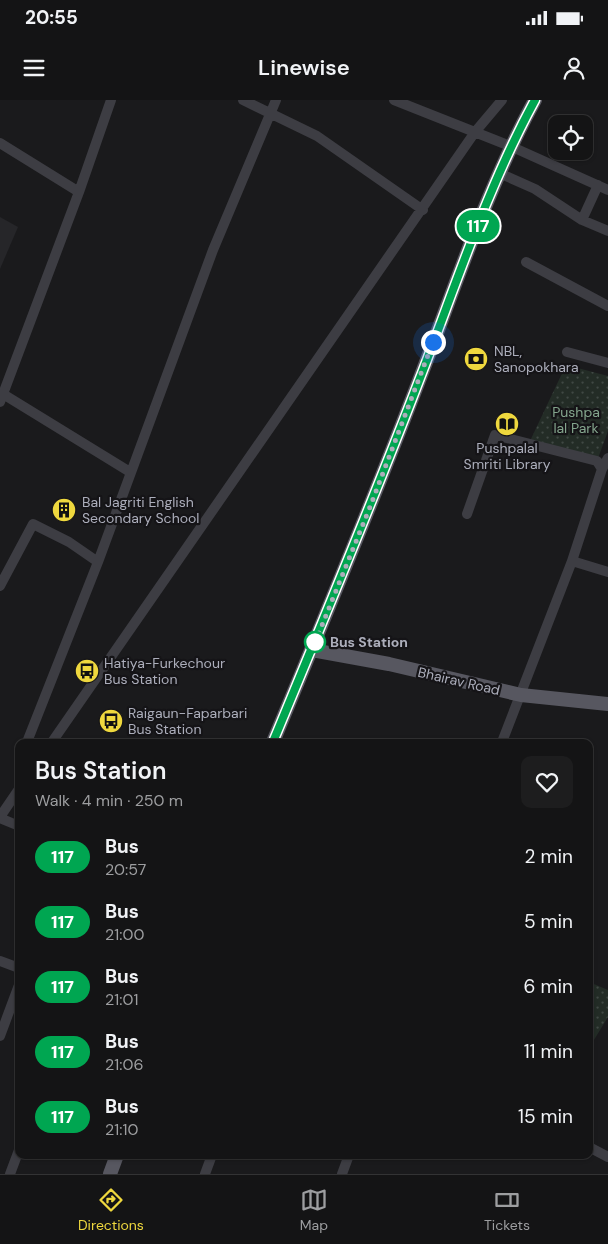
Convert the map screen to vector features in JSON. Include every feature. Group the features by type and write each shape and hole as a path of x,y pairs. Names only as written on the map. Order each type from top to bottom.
{"main road":[{"path":"274,739 370,507 510,146 535,100"},
{"name":"Bhairav Road","path":"312,650 389,664 521,695 608,704"},
{"path":"110,1174 116,1159"}],"street":[{"path":"110,100 79,192 1,398 130,472"},
{"path":"243,100 317,136 423,210"},
{"path":"28,739 98,562 213,250 276,100"},
{"path":"394,100 510,146 603,187 582,220"},
{"path":"54,739 423,210 475,132 502,100"},
{"path":"0,143 79,192"},
{"path":"499,173 535,189 582,220 608,231"},
{"path":"526,262 608,306"},
{"path":"566,352 608,362"},
{"path":"467,514 495,435 597,461 606,465 572,561 503,739"},
{"path":"0,586 33,524 69,542 98,562"},
{"path":"572,561 608,572"},
{"path":"15,795 0,818 15,824"},
{"path":"0,961 15,967"},
{"path":"0,1036 15,996"},
{"path":"593,1149 607,1155"},
{"path":"10,1174 16,1159"},
{"path":"204,1174 210,1159"},
{"path":"342,1174 348,1159"}],"shaded area":[{"path":"0,217 18,227 0,269"}],"green space":[{"name":"Pushpa lal Park","path":"566,365 608,376 608,431 597,461 530,441"},
{"path":"593,984 608,990 608,1017 593,1041"}],"bus line":[{"name":"117","path":"274,739 370,507 459,273 510,146 535,100"}],"place":[{"name":"NBL, Sanopokhara","path":"476,359"},
{"name":"Pushpalal Smriti Library","path":"507,424"},
{"name":"Bal Jagriti English Secondary School","path":"64,510"},
{"name":"Bus Station","path":"315,642"},
{"name":"Hatiya-Furkechour Bus Station","path":"87,671"},
{"name":"Raigaun-Faparbari Bus Station","path":"111,721"}],"route":[{"path":"315,642 312,650 370,507 433,342"}]}
